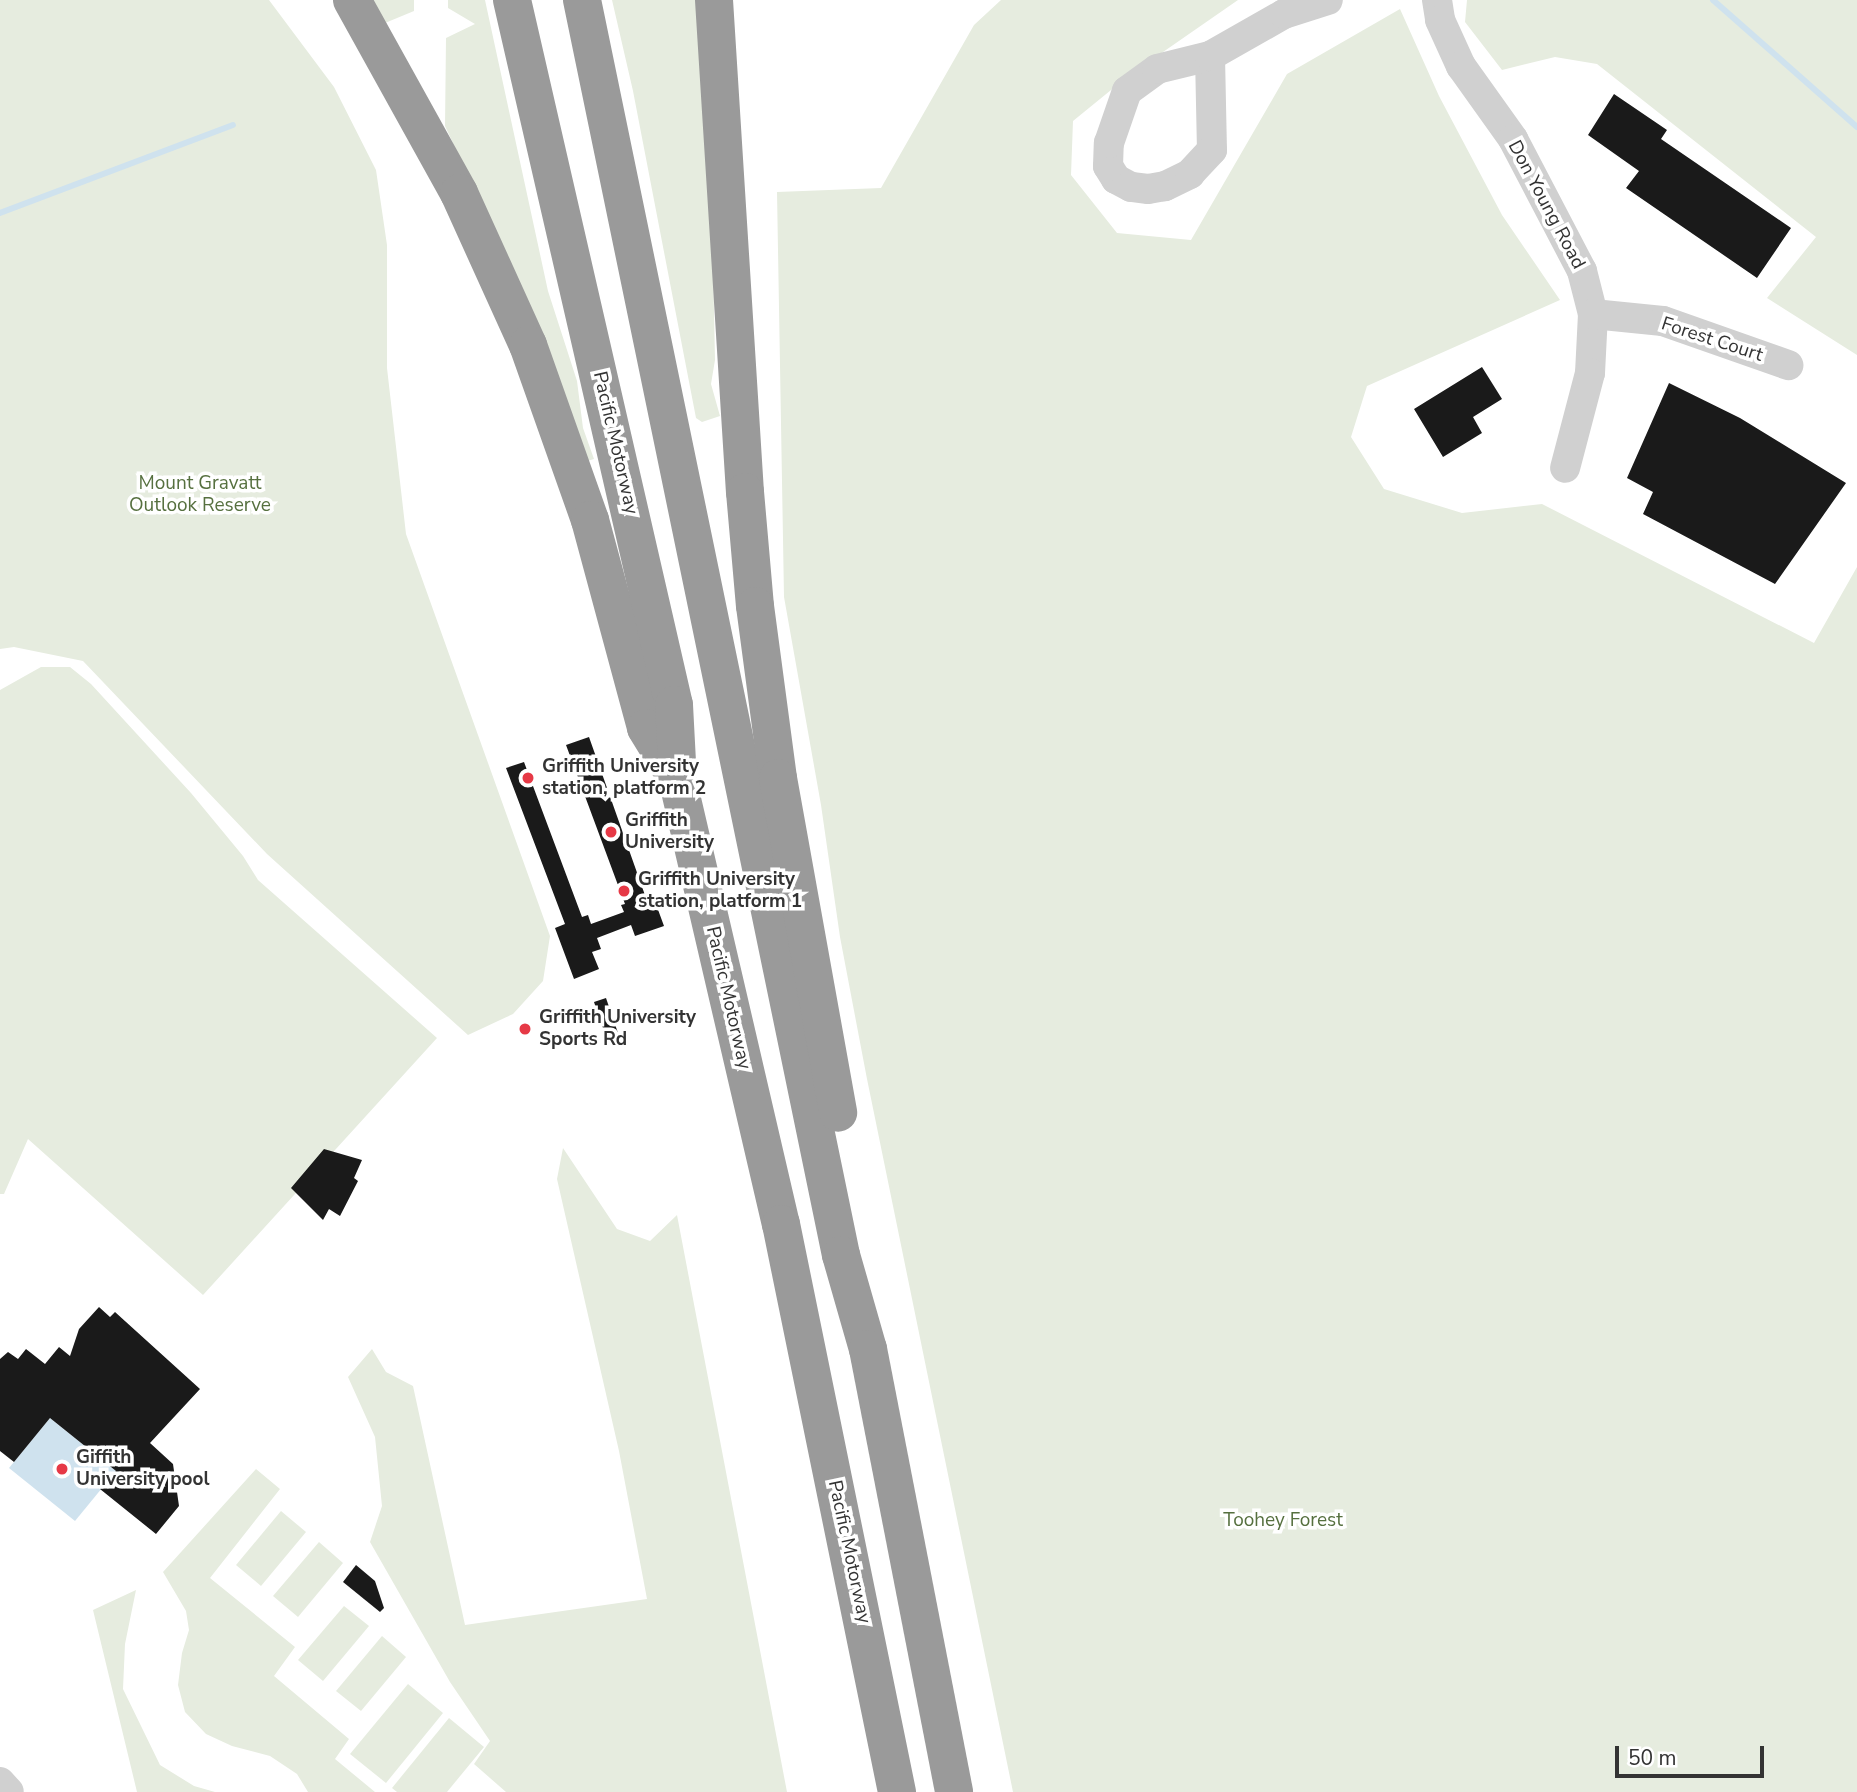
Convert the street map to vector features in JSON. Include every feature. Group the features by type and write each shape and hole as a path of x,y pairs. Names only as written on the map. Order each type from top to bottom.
{"highway":[{"path":"352,0 458,192 528,345 590,520 646,728 678,782"},
{"name":"Pacific Motorway","path":"512,0 674,705 678,782 784,1237 897,1792"},
{"path":"582,0 841,1255 868,1349 954,1792"},
{"path":"713,0 755,606 783,804 874,1306 868,1349"}],"street":[{"path":"1210,56 1212,150 1190,174 1165,186 1147,189 1131,187 1116,179 1108,166 1109,143 1127,91 1157,69 1210,56 1284,13 1328,0"},
{"name":"Don Young Road","path":"1437,0 1440,20 1461,66 1513,139 1582,271 1593,314 1590,373 1565,468"},
{"name":"Forest Court","path":"1593,314 1663,321 1788,365"}],"green space":[{"name":"Mount Gravatt Outlook Reserve","path":"0,0 269,0 334,87 376,170 387,245 387,368 406,534 550,936 543,981 513,1014 468,1035 267,854 83,661 14,647 0,649"},
{"path":"372,0 414,0 414,11 385,23"},
{"path":"448,0 485,0 548,291 577,381 583,428 594,459 584,462 494,231 445,126 446,38 475,24 448,8"},
{"path":"612,0 701,0 713,262 715,360 711,384 720,416 702,422 696,418 633,91"},
{"name":"Toohey Forest","path":"1001,0 1238,0 1127,77 1073,121 1071,175 1117,233 1191,240 1287,74 1400,9 1439,96 1502,215 1560,300 1367,386 1351,437 1384,489 1462,513 1542,504 1814,643 1857,567 1857,1792 1013,1792 867,1079 840,937 821,805 784,597 777,192 881,188 974,25"},
{"path":"1467,0 1857,0 1857,355 1767,298 1816,237 1597,64 1555,57 1502,70 1465,22"},
{"path":"41,667 70,667 91,684 191,793 243,856 258,880 437,1038 203,1295 28,1139 4,1194 0,1194 0,690"},
{"path":"563,1148 617,1229 650,1241 677,1215 787,1792 506,1792 474,1764 490,1741 450,1682 370,1542 382,1506 375,1437 348,1377 372,1349 386,1372 413,1386 465,1625 647,1599 619,1451 557,1179"},
{"path":"256,1469 280,1489 210,1578 295,1647 274,1676 349,1739 335,1759 375,1792 308,1792 297,1774 270,1756 232,1746 206,1734 185,1712 178,1685 182,1653 189,1630 186,1611 163,1572"},
{"path":"281,1511 306,1532 261,1586 236,1565"},
{"path":"319,1542 343,1563 298,1617 273,1596"},
{"path":"136,1590 125,1644 123,1689 160,1765 194,1786 215,1792 137,1792 93,1610"},
{"path":"344,1606 369,1626 323,1681 298,1660"},
{"path":"382,1636 406,1657 361,1711 336,1691"},
{"path":"408,1684 443,1713 386,1783 350,1754"},
{"path":"449,1718 484,1747 447,1792 397,1792 392,1788"}],"water":[{"name":"Giffith University pool","path":"50,1418 116,1471 75,1521 9,1468"}],"building":[{"path":"1614,94 1667,130 1661,139 1791,228 1757,278 1626,188 1639,171 1588,135"},
{"path":"1482,367 1502,399 1473,417 1482,433 1443,457 1414,409"},
{"path":"1669,383 1740,418 1846,483 1775,584 1643,514 1653,492 1627,478"},
{"name":"Griffith University","path":"589,737 646,898 653,896 664,926 635,936 631,925 597,938 601,949 592,952 599,969 574,979 555,928 565,924 506,768 524,762 582,917 588,915 591,924 624,912 621,905 625,904 566,745"},
{"path":"606,998 619,1036 607,1040 594,1002"},
{"path":"324,1149 362,1160 354,1178 358,1181 340,1216 329,1209 323,1220 291,1188"},
{"path":"99,1307 110,1317 115,1312 200,1389 150,1443 173,1464 179,1506 156,1534 100,1489 116,1471 50,1418 14,1462 0,1451 0,1359 8,1352 18,1359 26,1349 45,1364 59,1347 70,1356 79,1329"},
{"path":"356,1565 375,1581 384,1608 380,1612 343,1582"}],"waterway":[{"path":"1713,0 1857,127"},
{"path":"0,213 233,125"}],"place":[{"name":"Griffith University station, platform 2","path":"528,778"},
{"name":"Griffith University","path":"611,832"},
{"name":"Griffith University station, platform 1","path":"624,891"},
{"name":"Griffith University Sports Rd","path":"525,1029"},
{"name":"Giffith University pool","path":"62,1469"}]}
